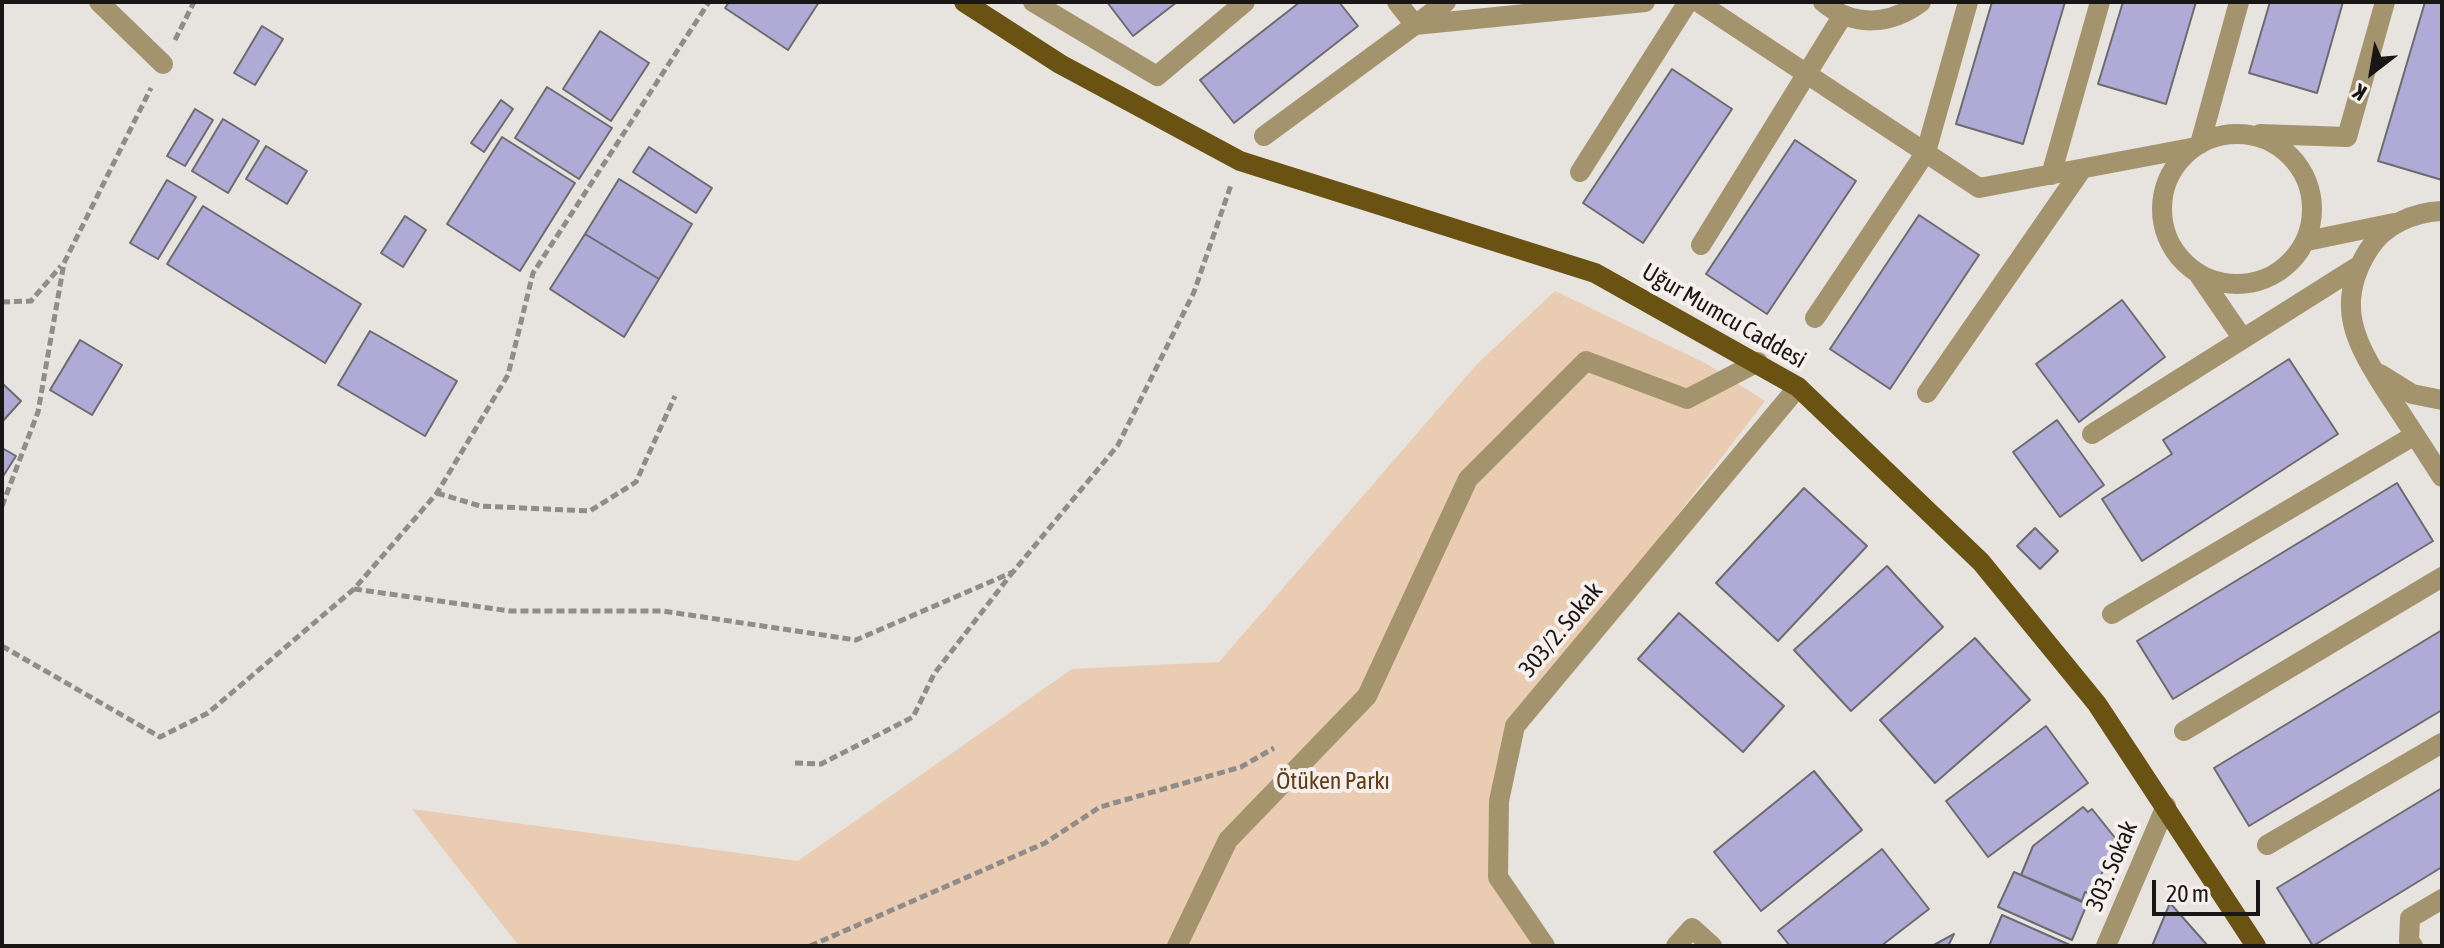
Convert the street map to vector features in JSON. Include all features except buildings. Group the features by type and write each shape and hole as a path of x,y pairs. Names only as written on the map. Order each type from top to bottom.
{"main road":[{"name":"Uğur Mumcu Caddesi","path":"964,2 1060,64 1240,161 1595,273 1798,387 1981,562 2097,704 2256,946"}],"street":[{"path":"99,2 163,64"},
{"path":"1033,2 1157,76 1245,2"},
{"path":"1397,2 1415,25"},
{"path":"1264,136 1446,2"},
{"path":"1415,25 1645,2"},
{"path":"1580,172 1688,2"},
{"path":"1698,2 1979,188 2196,146"},
{"path":"1823,2 1856,20 1882,21 1905,14 1921,2"},
{"path":"1815,318 1926,152 1968,2"},
{"path":"2051,175 2100,2"},
{"path":"2196,146 2239,2"},
{"path":"2243,339 2199,275 2180,259 2167,238 2161,214 2164,189 2174,167 2196,146 2213,137 2238,133 2347,137 2385,2"},
{"path":"1701,245 1843,15"},
{"path":"2199,275 2223,284 2248,284 2272,276 2292,262 2307,241 2313,217 2311,191 2301,168 2284,150 2262,137 2238,133"},
{"path":"1927,393 2082,169"},
{"path":"2307,241 2398,222 2427,211 2442,211"},
{"path":"2398,222 2373,241 2357,267 2349,297 2352,328 2364,356 2442,477"},
{"path":"2092,434 2357,267"},
{"path":"2364,356 2385,379 2412,394 2442,400"},
{"path":"1177,946 1228,840 1367,696 1468,479 1586,361 1687,399 1758,362"},
{"name":"303/2. Sokak","path":"1545,946 1498,877 1499,801 1515,726 1798,387"},
{"path":"2112,614 2415,435"},
{"path":"2184,731 2442,577"},
{"path":"2267,845 2442,743"},
{"name":"303. Sokak","path":"2106,946 2166,806"},
{"path":"2413,946 2409,941 2410,918 2442,899"},
{"path":"1676,946 1692,928 1712,946"}],"path":[{"path":"2,302 31,301 64,263 194,2"},
{"path":"2,646 160,737 208,713 354,589 437,493 508,375 533,273 709,2"},
{"path":"795,763 821,764 913,717 934,674 1118,445 1194,292 1240,161"},
{"path":"2,506 38,412 64,263"},
{"path":"437,493 480,506 590,511 636,482 675,396"},
{"path":"354,589 510,611 663,611 856,640 1013,572"},
{"path":"810,946 1045,843 1100,807 1241,767 1279,746"}],"green space":[{"name":"Ötüken Parkı","path":"1555,291 1707,364 1765,401 1515,726 1498,876 1545,946 519,946 412,809 798,861 1072,669 1219,662 1478,363"}]}
